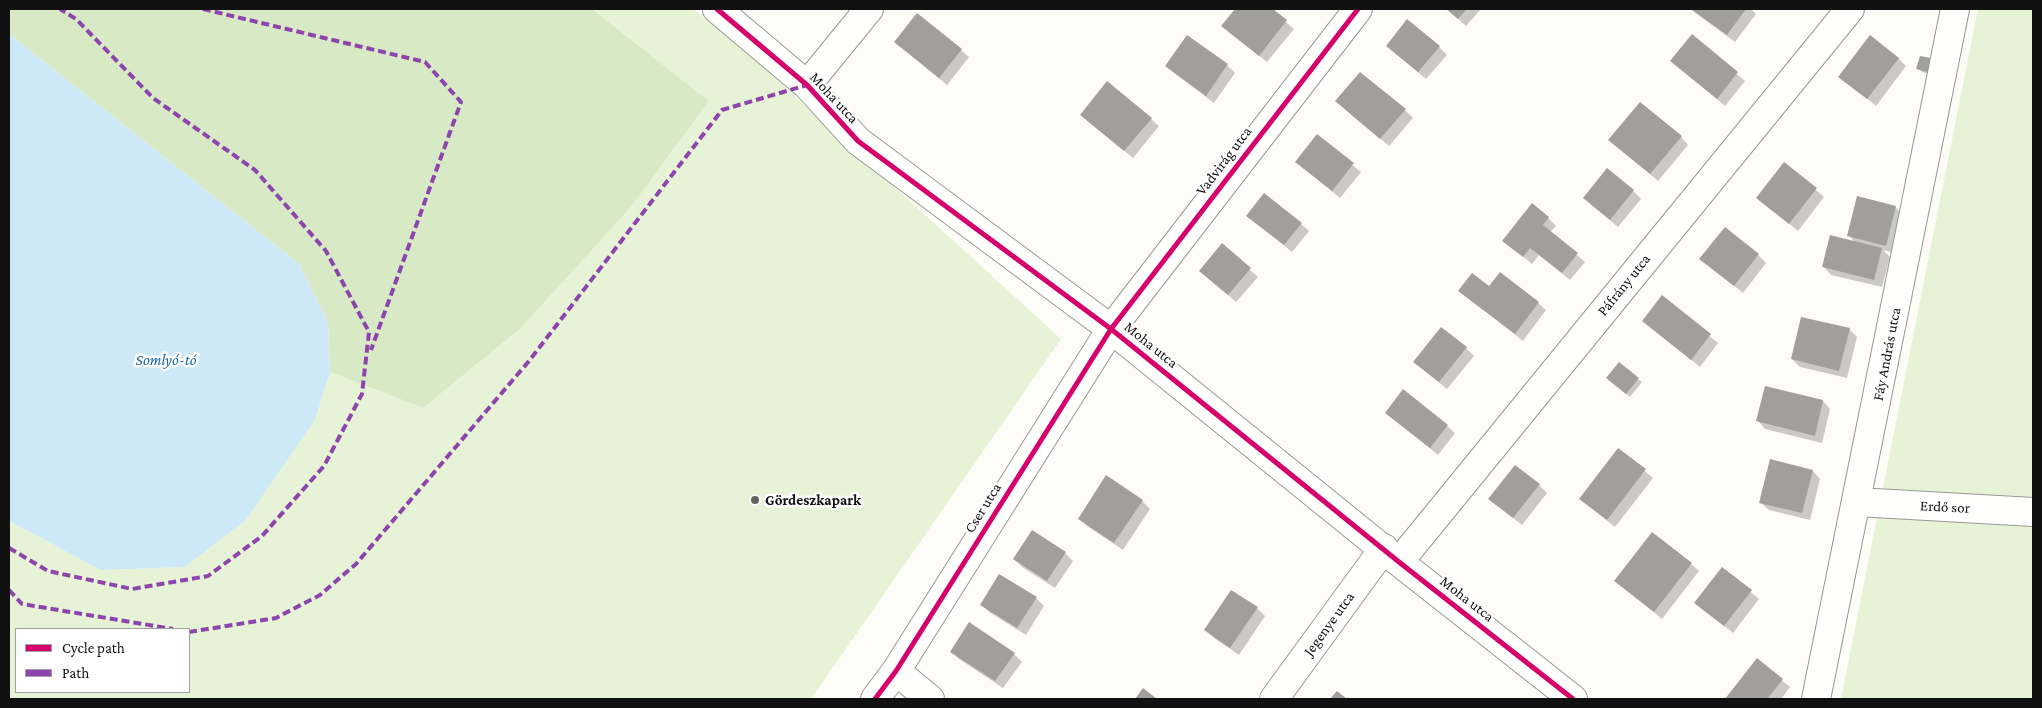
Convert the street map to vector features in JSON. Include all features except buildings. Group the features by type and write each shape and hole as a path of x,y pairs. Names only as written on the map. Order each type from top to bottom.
{"street":[{"name":"Moha utca","path":"717,9 807,85 858,141 1111,329 1573,699"},
{"path":"807,85 869,9"},
{"name":"Vadvirág utca","path":"1111,329 1358,9"},
{"name":"Páfrány utca","path":"1391,555 1850,9"},
{"name":"Fáy András utca","path":"1816,699 1955,9"},
{"name":"Cser utca","path":"875,699 896,671 1111,329"},
{"name":"Erdő sor","path":"1857,502 2033,512"},
{"name":"Jegenye utca","path":"1274,699 1391,555"},
{"path":"896,671 930,699"}],"green space":[{"path":"9,9 592,9 709,101 631,207 521,328 423,408 330,372 328,322 299,264 9,34"},
{"path":"592,9 693,9 748,53 1061,339 811,699 9,699 9,521 101,570 185,567 246,520 315,420 330,372 423,408 521,328 631,207 709,101"},
{"path":"1978,9 2033,9 2033,699 1841,699"}],"water":[{"name":"Somlyó-tó","path":"9,34 299,264 328,322 330,372 315,420 246,520 185,567 101,570 9,521"}],"marked path":[{"path":"9,548 48,571 132,589 208,576 262,536 324,466 362,394 369,332 326,251 255,170 153,98 76,19 60,9"},
{"path":"203,9 425,62 461,102 371,350"},
{"path":"190,632 276,618 320,595 356,564 529,361 722,110 807,85"},
{"path":"9,590 22,604 167,628"}],"cycle path":[{"path":"717,9 807,85 858,141 1111,329 1399,562 1573,699"},
{"path":"875,699 896,671 1111,329 1358,9"}],"place":[{"name":"Gördeszkapark","path":"755,500"}]}
